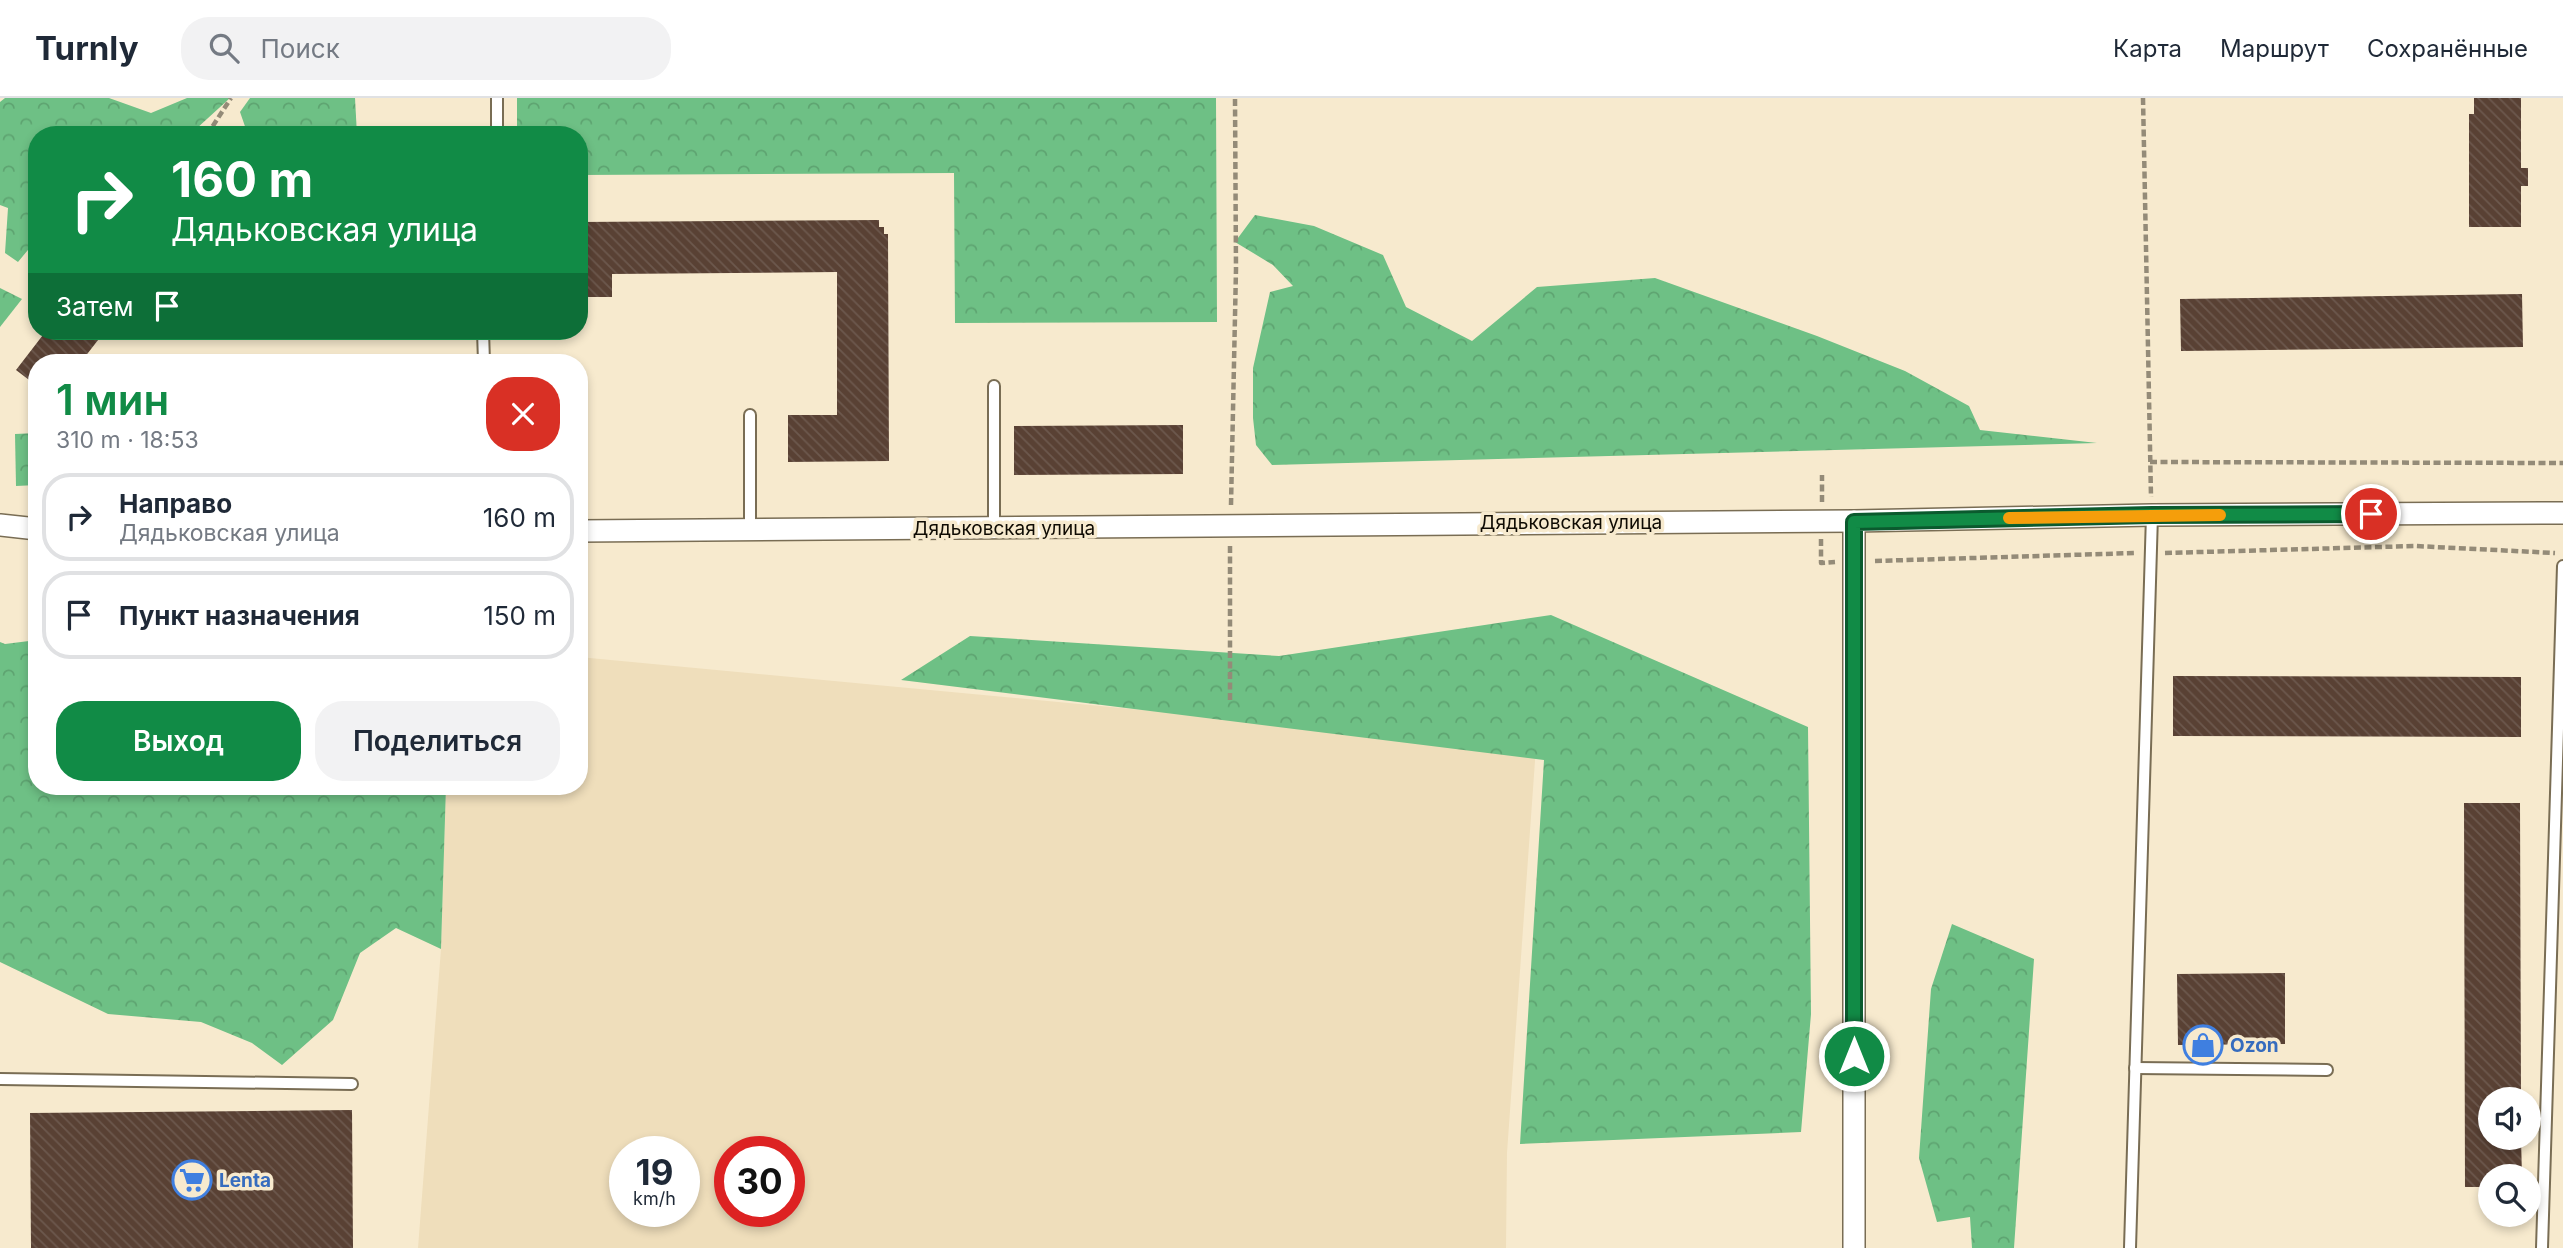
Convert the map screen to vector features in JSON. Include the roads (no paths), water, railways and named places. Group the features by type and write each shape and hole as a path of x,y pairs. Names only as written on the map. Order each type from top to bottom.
{"street":[{"name":"Дядьковская улица","path":"588,531 1854,522 2152,515 2563,513"},
{"path":"1854,522 1854,1248"},
{"path":"0,525 28,528"}],"lane":[{"path":"497,98 497,126"},
{"path":"994,386 995,528"},
{"path":"750,415 750,530"},
{"path":"2130,1248 2152,515"},
{"path":"2542,1248 2563,566"},
{"path":"2136,1068 2327,1070"},
{"path":"0,1079 352,1084"}],"place":[{"name":"Ozon","path":"2203,1045"},
{"name":"Lenta","path":"192,1180"}]}
